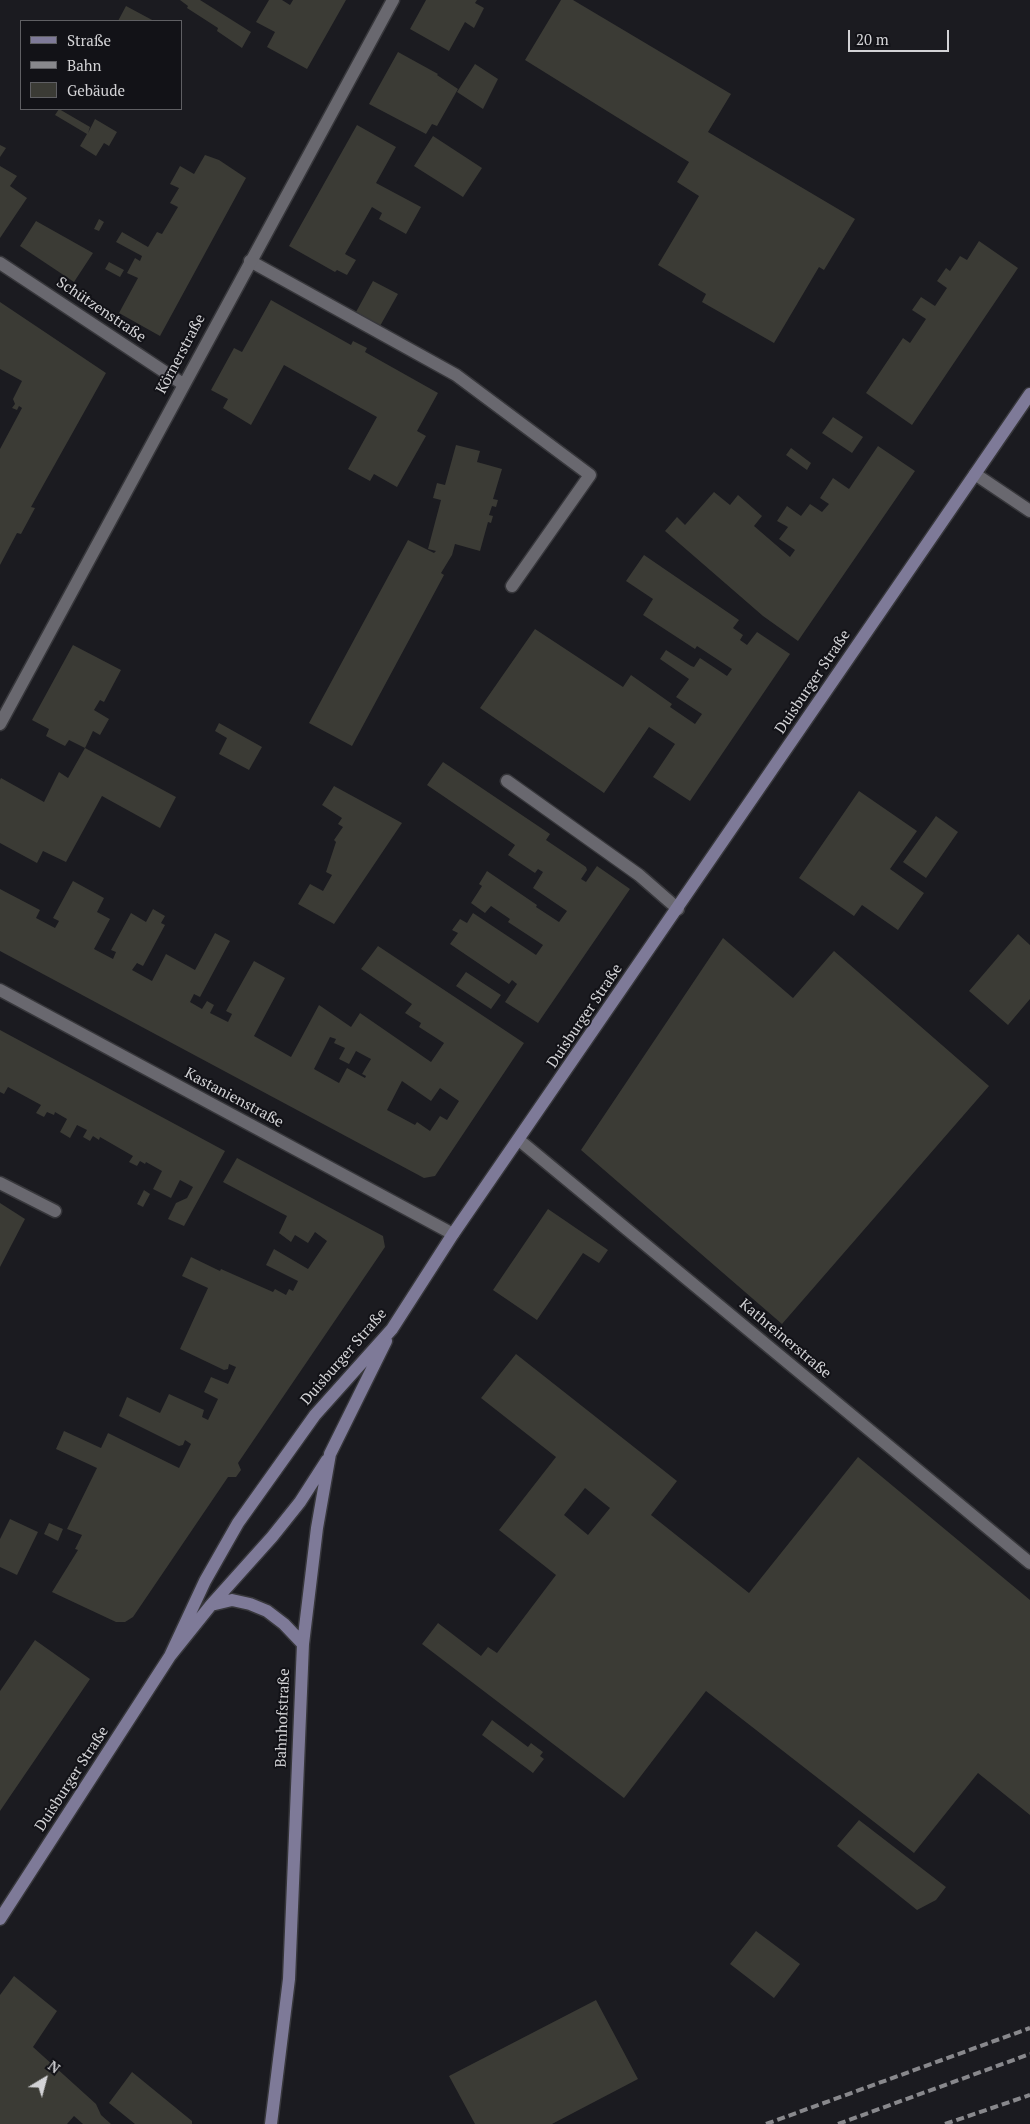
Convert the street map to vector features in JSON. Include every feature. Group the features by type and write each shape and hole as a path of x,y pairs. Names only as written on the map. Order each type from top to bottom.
{"main road":[{"name":"Duisburger Straße","path":"170,1656 205,1581 238,1523 315,1415 392,1329 453,1234 1030,394"},
{"name":"Bahnhofstraße","path":"271,2124 289,1979 303,1644 317,1528 330,1454 356,1405 392,1329"},
{"name":"Duisburger Straße","path":"0,1919 170,1656 211,1605 272,1537 294,1509 330,1454"},
{"path":"211,1605 232,1600 267,1611 284,1624 303,1644"}],"street":[{"name":"Körnerstraße","path":"0,724 393,0"},
{"path":"250,261 456,375 590,475 512,586"},
{"name":"Schützenstraße","path":"0,263 183,384"},
{"path":"975,474 1030,510"},
{"path":"507,780 639,875 678,909"},
{"name":"Kastanienstraße","path":"0,990 453,1234"},
{"name":"Kathreinerstraße","path":"519,1140 1030,1563"},
{"path":"0,1183 55,1211"}],"building":[{"path":"180,0 200,0 251,32 242,48 217,31 218,28 187,8 188,6"},
{"path":"269,0 282,0 290,5 293,0 346,0 307,69 267,47 275,32 256,22"},
{"path":"426,0 477,0 475,3 484,8 474,28 465,22 449,51 410,29"},
{"path":"561,0 573,0 731,94 708,132 855,219 824,270 819,267 774,343 702,302 706,294 658,265 699,196 677,182 689,162 525,60"},
{"path":"126,6 152,20 119,20"},
{"path":"398,52 438,74 458,89 437,126 432,124 426,134 369,104"},
{"path":"475,64 498,79 483,109 457,92"},
{"path":"58,110 61,110 90,127 88,133 95,119 117,132 109,146 104,143 96,156 80,146 87,134 55,115"},
{"path":"357,125 396,147 376,183 421,207 406,234 379,219 382,213 372,207 345,254 356,260 347,275 337,270 335,272 289,246"},
{"path":"433,136 482,168 463,197 414,166"},
{"path":"0,145 6,148 0,157"},
{"path":"205,155 219,160 246,178 160,336 119,313 138,278 127,273 135,258 140,261 142,256 116,242 122,232 148,247 157,232 162,234 178,207 170,203 179,188 170,184 180,166 194,174"},
{"path":"0,166 17,176 10,186 27,198 0,238"},
{"path":"99,219 104,222 99,231 94,229"},
{"path":"36,221 93,253 74,282 20,246"},
{"path":"979,241 1018,268 912,425 866,393 903,338 910,343 926,319 912,310 921,297 935,306 947,288 937,281 946,268 950,271 960,256 967,260"},
{"path":"109,262 124,270 120,277 105,269"},
{"path":"373,281 398,294 380,326 356,312"},
{"path":"271,300 351,345 353,341 367,348 365,352 438,393 417,431 426,436 397,487 374,474 370,481 348,469 377,417 284,365 251,425 223,408 228,399 211,390 234,348 242,352"},
{"path":"0,302 106,373 31,507 35,508 21,534 17,533 0,565 0,449 22,408 19,406 17,410 12,408 15,404 13,399 22,381 0,369"},
{"path":"833,417 863,437 852,453 822,433"},
{"path":"456,445 480,451 477,462 502,469 493,499 498,500 496,507 492,506 489,515 493,516 491,523 488,522 480,551 455,544 452,555 441,573 444,575 352,746 309,723 408,540 434,553 436,551 428,549 441,500 433,498 437,483 445,485"},
{"path":"878,446 915,471 798,641 763,616 665,531 677,517 685,525 714,492 730,505 738,495 762,516 754,526 790,557 795,550 779,539 788,527 777,521 787,506 801,516 810,504 822,512 829,504 820,498 833,478 849,489"},
{"path":"791,448 811,463 807,470 786,455"},
{"path":"644,555 739,620 733,628 743,635 740,640 747,645 757,632 790,654 690,801 653,777 675,744 649,727 604,793 480,708 535,629 623,687 631,675 672,704 670,707 695,724 702,714 676,697 689,679 660,659 666,650 694,667 700,658 727,676 732,669 697,646 695,649 643,615 653,599 626,581"},
{"path":"73,645 121,670 104,702 100,700 94,710 109,719 100,735 93,731 85,748 69,740 65,746 59,743 46,736 49,729 32,720"},
{"path":"219,723 262,747 249,770 219,754 227,738 215,731"},
{"path":"85,748 176,797 160,828 102,796 66,862 43,851 37,863 0,843 1,778 44,802 59,772 68,778"},
{"path":"443,762 550,834 546,840 586,867 587,870 581,879 586,882 597,866 630,889 538,1023 505,1002 517,984 512,980 509,984 450,944 458,933 452,930 460,919 467,923 473,913 536,955 543,945 508,922 510,919 491,906 485,913 471,903 482,886 479,884 487,871 559,922 567,911 533,888 543,872 538,869 535,873 508,855 515,845 427,785"},
{"path":"334,786 402,823 334,924 298,904 310,884 323,891 332,875 326,872 336,842 334,840 343,827 338,824 342,818 322,805"},
{"path":"859,791 917,831 890,869 924,893 898,930 862,905 854,916 799,878"},
{"path":"936,816 958,832 926,878 903,862"},
{"path":"73,881 104,898 97,912 110,919 94,949 113,959 116,952 111,950 131,913 146,922 153,909 165,916 161,923 165,925 143,966 137,963 132,970 152,981 166,954 195,970 215,933 230,941 200,997 194,994 190,1002 202,1009 207,1001 214,1005 210,1013 228,1022 232,1014 226,1011 254,961 285,978 254,1036 291,1057 319,1005 351,1027 360,1013 431,1062 444,1043 419,1027 421,1023 405,1013 412,1004 361,969 378,946 524,1043 435,1176 424,1178 0,951 0,889 40,910 36,918 55,928 59,921 53,918","holes":["330,1037 336,1039 334,1043 345,1048 339,1059 349,1064 356,1051 371,1059 362,1074 366,1076 365,1078 347,1068 339,1083 314,1069","402,1081 431,1101 440,1088 459,1101 447,1120 440,1116 430,1131 417,1122 415,1125 387,1110"]},
{"path":"1018,934 1030,945 1030,999 1008,1025 969,991"},
{"path":"723,938 793,998 834,951 989,1086 782,1324 581,1150"},
{"path":"466,972 501,995 491,1009 456,986"},
{"path":"0,1030 225,1151 184,1226 168,1219 176,1203 187,1198 193,1187 180,1180 171,1198 153,1189 162,1171 146,1162 145,1164 140,1161 137,1166 129,1162 133,1156 100,1137 99,1140 93,1136 90,1141 83,1137 87,1130 77,1125 70,1138 60,1132 67,1119 55,1112 54,1115 47,1112 44,1117 36,1113 41,1105 8,1087 4,1094 0,1092"},
{"path":"237,1158 383,1236 385,1247 238,1463 241,1470 236,1477 228,1477 133,1617 125,1622 116,1622 52,1592 78,1550 75,1549 82,1535 67,1529 97,1468 56,1449 64,1431 101,1448 108,1433 179,1468 191,1444 185,1440 183,1445 179,1446 119,1416 127,1397 160,1413 169,1394 204,1410 202,1417 208,1420 218,1399 204,1392 211,1377 228,1384 236,1367 229,1364 228,1369 224,1370 180,1349 208,1288 182,1276 191,1257 220,1271 221,1269 273,1292 275,1289 286,1295 289,1289 293,1291 298,1281 266,1265 274,1249 308,1269 327,1241 315,1232 308,1243 295,1235 291,1242 279,1233 287,1216 223,1182"},
{"path":"144,1190 150,1194 143,1207 137,1204"},
{"path":"0,1203 25,1219 0,1267"},
{"path":"548,1209 608,1250 599,1263 583,1253 537,1320 493,1290"},
{"path":"516,1354 677,1481 651,1515 749,1593 858,1457 1030,1600 1030,1815 978,1773 914,1853 706,1691 624,1798 422,1644 438,1623 481,1656 488,1647 497,1653 556,1575 499,1530 556,1457 481,1398","holes":["585,1488 610,1508 588,1535 564,1515"]},
{"path":"10,1519 38,1532 17,1575 0,1567 0,1539"},
{"path":"49,1523 63,1529 58,1541 44,1534"},
{"path":"35,1640 90,1679 0,1811 0,1691"},
{"path":"492,1720 528,1747 531,1743 543,1752 540,1756 544,1759 533,1773 482,1735"},
{"path":"859,1820 946,1887 936,1900 917,1910 837,1846"},
{"path":"756,1931 800,1964 774,1998 730,1964"},
{"path":"14,1976 57,2011 33,2047 96,2104 101,2115 111,2124 83,2124 74,2116 67,2124 0,2124 0,1995"},
{"path":"596,2000 638,2079 552,2124 475,2124 449,2076"},
{"path":"132,2072 192,2121 192,2124 135,2124 109,2103"}],"railway":[{"path":"766,2124 1030,2028"},
{"path":"838,2124 1030,2054"},
{"path":"945,2124 1030,2095"}]}
